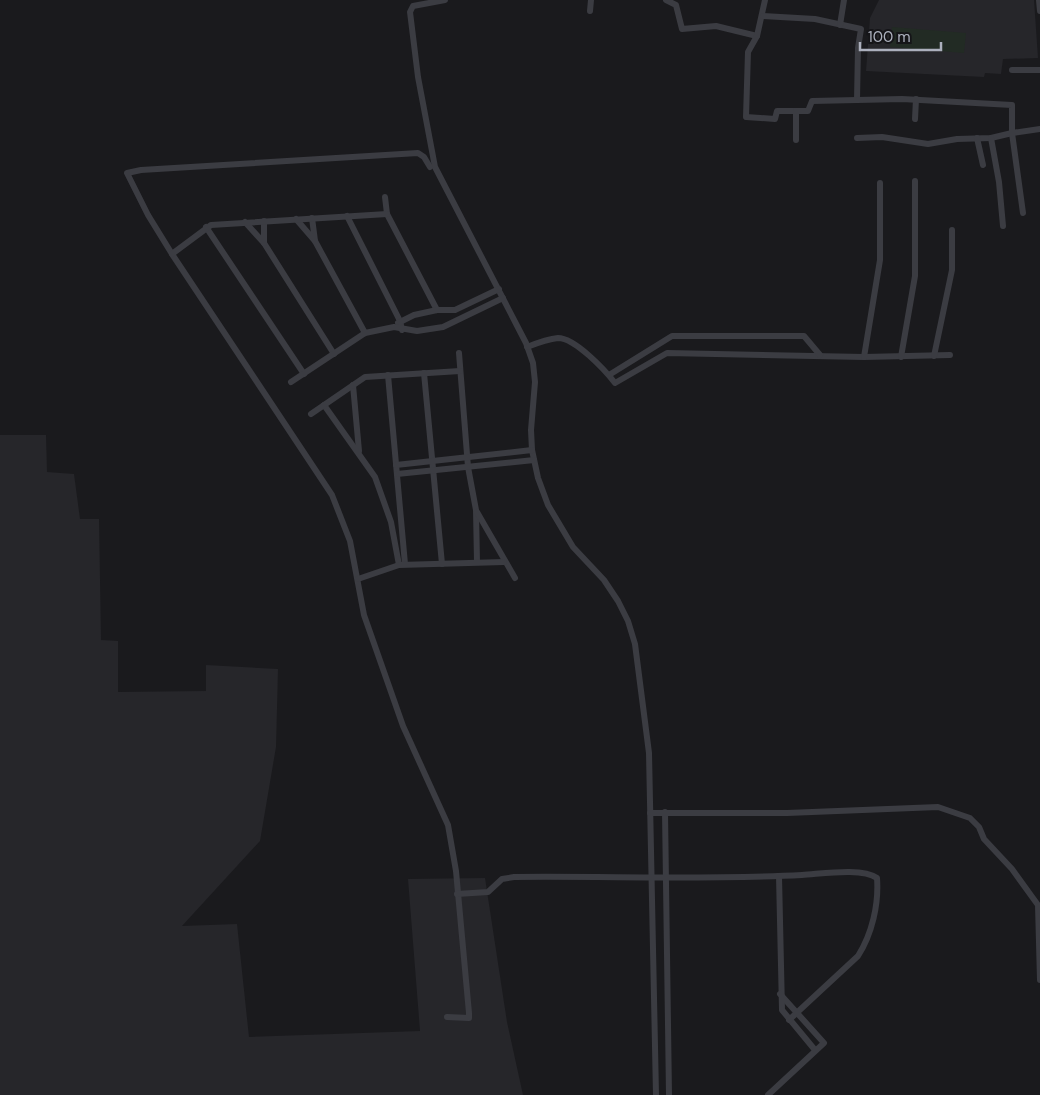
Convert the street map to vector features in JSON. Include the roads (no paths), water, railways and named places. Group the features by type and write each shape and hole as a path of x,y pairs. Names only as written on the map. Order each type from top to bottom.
{"street":[{"path":"445,0 418,3 413,6 410,12 426,127 435,167 499,289 533,363 535,382 531,430 532,450 548,505 560,529 604,580 618,601 628,621 635,644 649,753 656,1095"},
{"path":"590,11 591,0"},
{"path":"764,0 763,16 757,36 748,52 746,118 775,119 777,111 808,111 812,101 916,99 1012,105 1012,132 1024,213"},
{"path":"840,24 844,0"},
{"path":"1039,0 1040,10"},
{"path":"672,2 682,29 716,26 757,36"},
{"path":"763,16 815,20 862,30 858,48 858,100"},
{"path":"1012,70 1040,70"},
{"path":"916,99 916,119"},
{"path":"796,111 796,140"},
{"path":"857,138 882,137 928,144 957,139 992,138 1012,132 1040,129"},
{"path":"977,138 983,164"},
{"path":"992,138 1003,226"},
{"path":"430,167 424,156 418,153 141,170 127,173 128,179 172,254 332,495 350,541 364,615 403,726 450,834 469,1018 447,1017"},
{"path":"901,357 915,276 915,181"},
{"path":"864,357 880,260 880,183"},
{"path":"385,197 387,214 437,310"},
{"path":"172,254 206,227 245,222 387,214"},
{"path":"347,216 400,322 402,330"},
{"path":"312,218 315,241"},
{"path":"296,219 315,241 365,333"},
{"path":"264,221 264,243"},
{"path":"245,222 264,243 334,354"},
{"path":"206,227 304,374"},
{"path":"934,356 952,270 952,230"},
{"path":"291,382 365,333 394,327 400,322 437,310 455,310 499,289"},
{"path":"394,327 402,330 428,330 460,320 503,298"},
{"path":"455,310 460,320"},
{"path":"609,375 672,336 804,336 820,355"},
{"path":"527,347 559,338 572,342 609,375 615,383 667,353 864,357 950,355"},
{"path":"661,343 667,353"},
{"path":"459,353 468,467 476,510 476,562"},
{"path":"310,414 365,377 460,371"},
{"path":"424,373 442,564"},
{"path":"388,375 397,474 402,565"},
{"path":"353,385 359,453"},
{"path":"324,405 375,477 384,499 402,565"},
{"path":"396,465 532,450"},
{"path":"397,474 534,460"},
{"path":"476,510 504,562 515,578"},
{"path":"358,579 402,565 504,562"},
{"path":"650,814 787,813 938,806 970,818 980,829 984,839 1012,869 1038,905 1040,980"},
{"path":"665,813 669,1095"},
{"path":"457,894 488,892 502,879 514,877 779,876 856,872 872,874 876,878 877,899 866,944 858,956 789,1020"},
{"path":"779,876 780,994 782,1010 815,1050"},
{"path":"768,1095 824,1042 780,994"}]}
